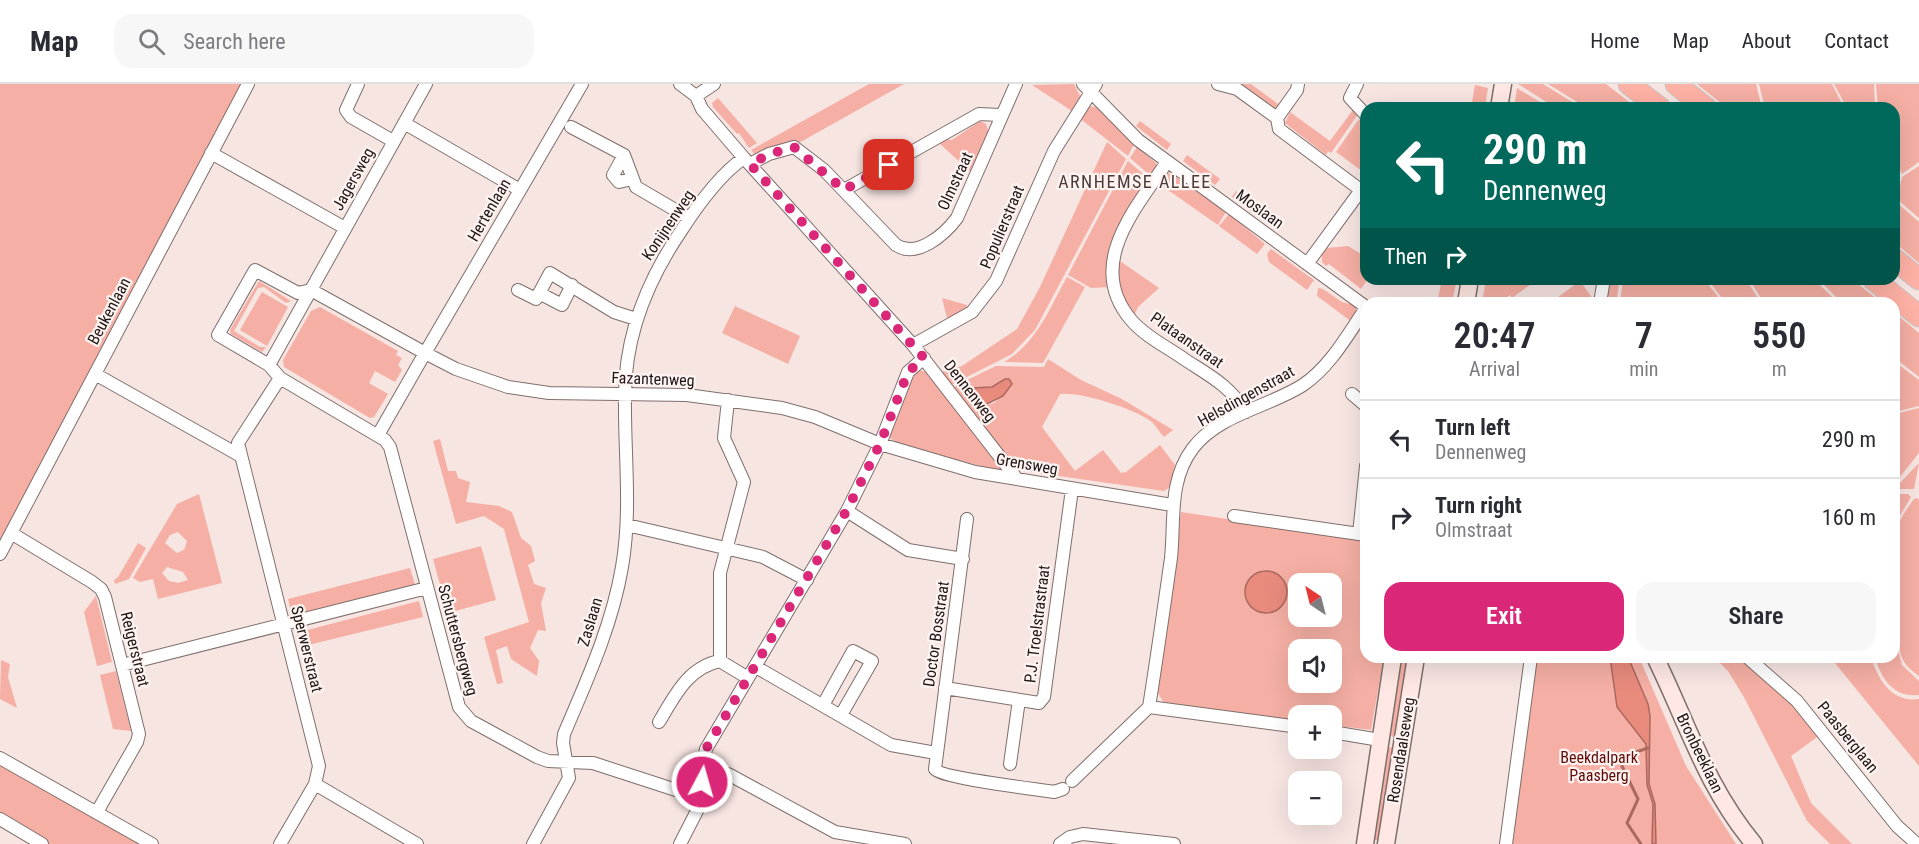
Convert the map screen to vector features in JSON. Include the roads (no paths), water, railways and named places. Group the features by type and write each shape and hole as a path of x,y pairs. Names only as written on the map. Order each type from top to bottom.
{"highway":[{"path":"1629,84 1652,102"},
{"path":"1676,84 1698,102"},
{"path":"1900,264 1919,279"},
{"path":"1880,285 1895,297"},
{"path":"1900,301 1919,316"}],"street":[{"name":"Beukenlaan","path":"0,554 248,84"},
{"path":"358,84 346,111 351,117 393,141"},
{"name":"Jagersweg","path":"269,365 426,84"},
{"name":"Hertenlaan","path":"378,435 582,84"},
{"name":"Dennenweg","path":"680,84 696,96 702,109 747,161 913,345 1017,479"},
{"path":"696,96 714,84"},
{"name":"Olmstraat","path":"747,161 794,147 844,190 896,244 910,249 943,234 957,218 970,193 1000,116 1016,84"},
{"path":"1218,84 1232,86 1277,118 1279,129 1360,189"},
{"path":"1277,118 1297,90 1298,84"},
{"path":"1357,84 1350,98 1360,109"},
{"path":"1500,102 1503,84"},
{"name":"Moslaan","path":"1090,87 1138,140 1360,303"},
{"name":"Populierstraat","path":"913,345 972,312 990,290 1054,151 1090,87"},
{"path":"844,190 979,114 1000,116"},
{"path":"404,123 520,190"},
{"path":"571,127 624,155 636,187 689,218"},
{"path":"211,153 345,228"},
{"name":"Konijnenweg","path":"625,393 630,345 636,319 658,266 689,218 747,161"},
{"name":"Plataanstraat","path":"1167,162 1125,225 1115,248 1112,275 1118,300 1143,331 1230,390 1246,412"},
{"path":"1307,264 1360,197"},
{"name":"Fazantenweg","path":"269,365 218,335 255,270 298,293 311,290 456,369 508,387 549,393 625,393 728,400 782,408 815,417 880,444"},
{"path":"518,290 536,299 550,273 614,312 636,319"},
{"path":"539,293 562,305 572,285"},
{"name":"Helsdingenstraat","path":"1149,706 1172,547 1172,505 1179,477 1192,449 1210,432 1301,386 1316,375 1337,351 1360,316"},
{"path":"680,844 702,801 706,749 847,510 880,444 908,372 924,358"},
{"path":"269,365 280,378 378,435"},
{"path":"94,374 239,455"},
{"path":"239,455 238,443 280,378"},
{"name":"Zaslaan","path":"533,844 569,778 564,734 606,630 622,568 627,525 625,393"},
{"path":"1352,394 1360,400"},
{"path":"720,661 720,573 725,546 744,482 724,438 728,400"},
{"name":"Schuttersbergweg","path":"378,435 390,447 459,707 471,721 548,761 593,763 676,790 728,774 835,832 902,844"},
{"name":"Grensweg","path":"880,444 975,472 1172,505"},
{"name":"Sperwerstraat","path":"239,455 319,766 315,784 280,844"},
{"name":"P.J. Troelstrastraat","path":"945,688 1039,704 1044,697 1072,489"},
{"path":"847,510 908,550 963,559"},
{"path":"1234,516 1360,534"},
{"name":"Doctor Bosstraat","path":"936,753 967,519"},
{"path":"627,525 725,546 773,560 807,580"},
{"name":"Reigerstraat","path":"11,533 101,589 139,734 137,742 97,812"},
{"path":"122,665 427,588"},
{"path":"823,705 853,651 872,661 841,715"},
{"path":"659,722 682,683 710,663 720,661 748,678"},
{"name":"Rosendaalseweg","path":"1365,844 1392,663"},
{"name":"Rosendaalseweg","path":"1386,844 1415,663"},
{"path":"1506,844 1530,663"},
{"name":"Bronbeeklaan","path":"1658,663 1699,759 1716,789 1754,844"},
{"name":"Paasberglaan","path":"1754,663 1812,717 1897,826 1917,844"},
{"path":"756,666 896,747 936,753 935,769 940,774 1063,787 1149,706 1288,725"},
{"path":"1010,764 1019,700"},
{"path":"1342,734 1402,744"},
{"path":"0,758 152,844"},
{"path":"315,784 417,844"},
{"path":"0,819 42,844"},
{"path":"828,844 835,832"},
{"path":"1060,844 1077,835 1098,839 1174,844"}],"waterway":[{"path":"1641,844 1627,823 1638,799 1621,764 1627,755 1648,748"}],"district":[{"name":"ARNHEMSE ALLEE","path":"1135,181"}],"park label":[{"name":"Beekdalpark Paasberg","path":"1599,766"}]}
